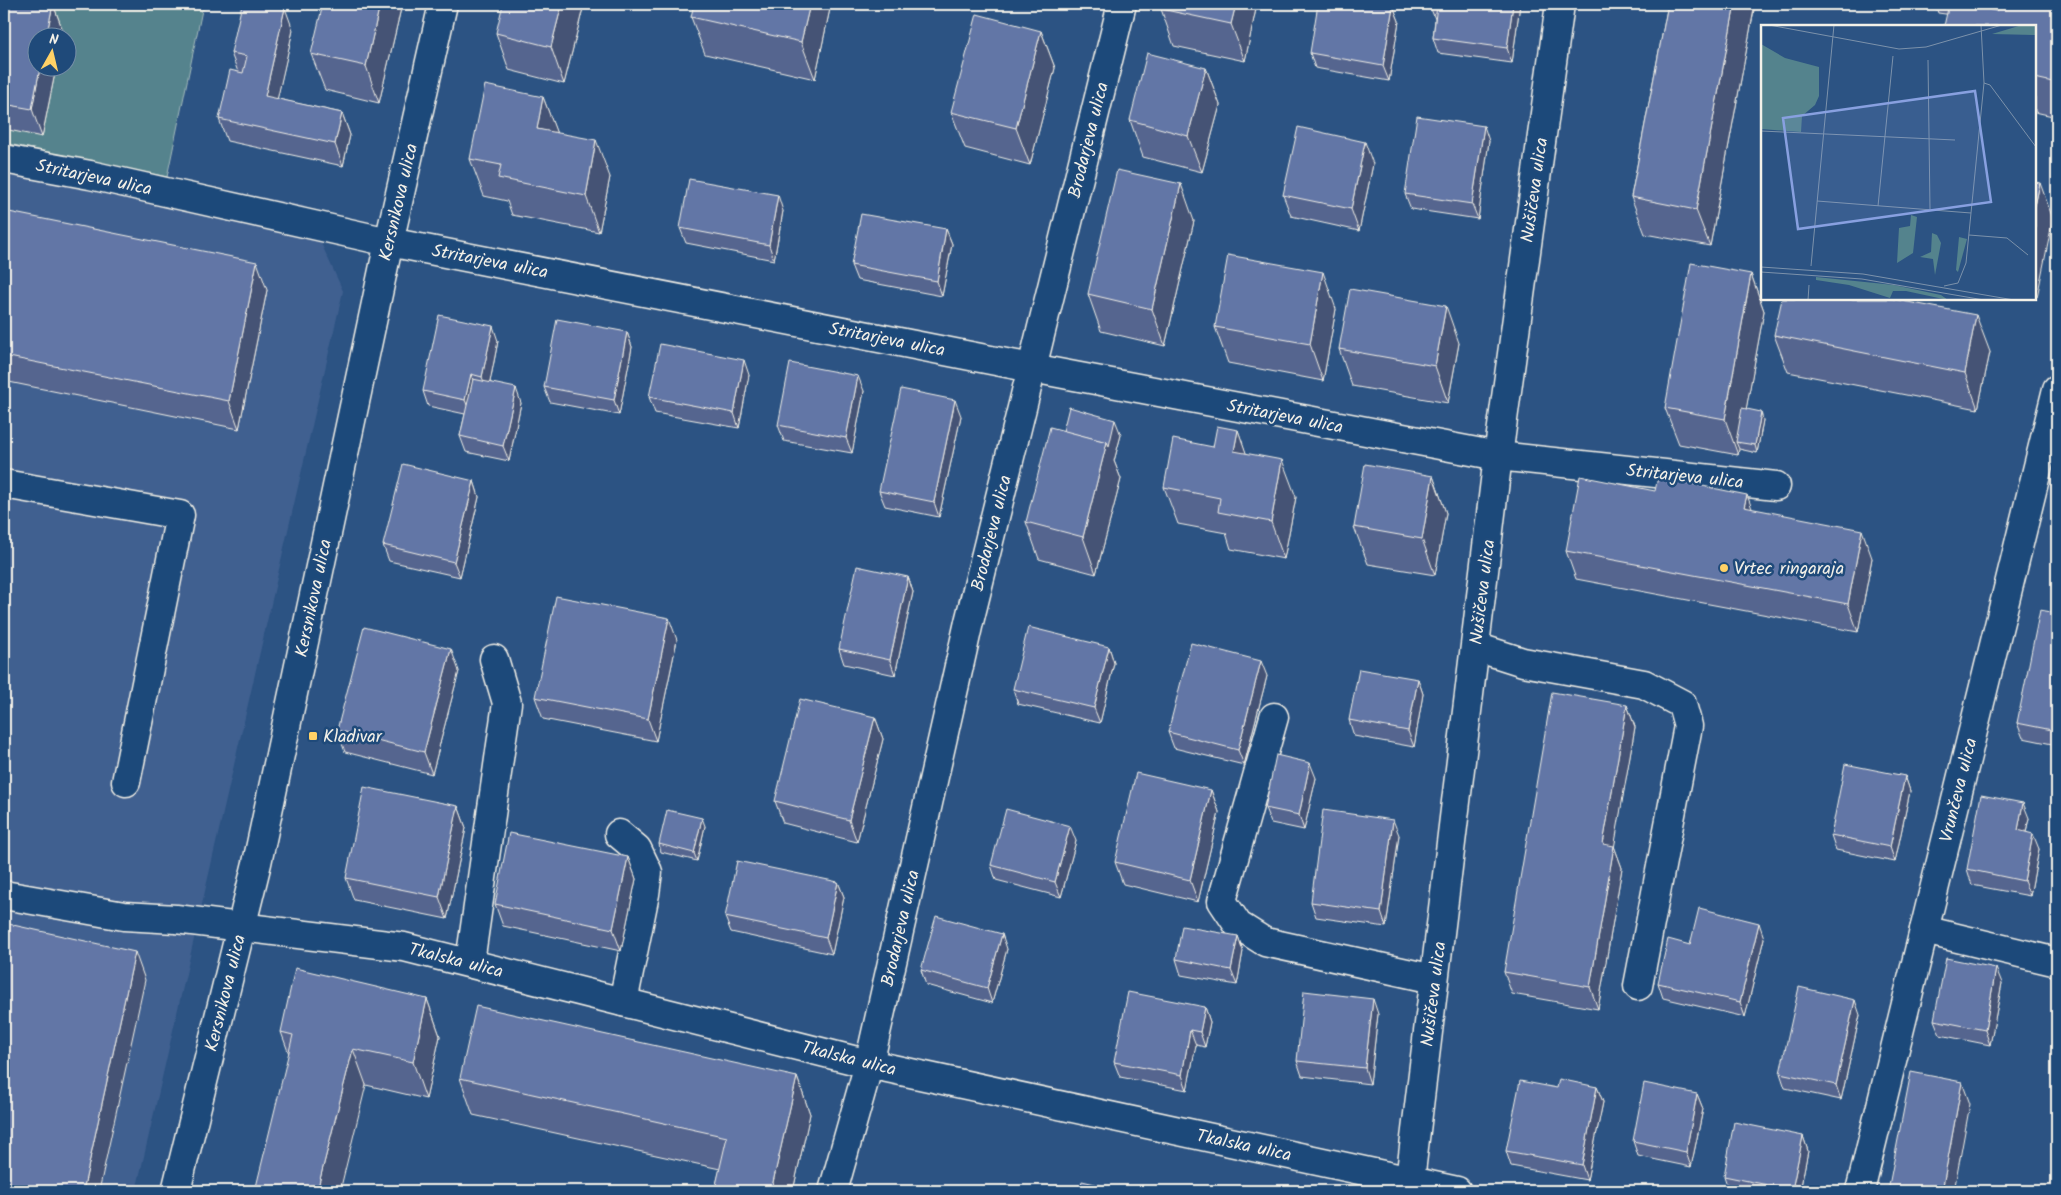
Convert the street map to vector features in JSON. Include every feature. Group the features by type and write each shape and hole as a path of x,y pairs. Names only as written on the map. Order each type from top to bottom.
{"street":[{"name":"Kersnikova ulica","path":"176,1191 259,853 389,242 443,4"},
{"name":"Brodarjeva ulica","path":"833,1191 869,1064 969,622 1122,4"},
{"name":"Nušičeva ulica","path":"1410,1180 1498,456 1560,4"},
{"name":"Stritarjeva ulica","path":"4,159 90,175 389,242 1032,368 1498,456 1776,486"},
{"name":"Vrunčeva ulica","path":"1860,1191 2057,389"},
{"path":"4,484 180,515 126,782"},
{"path":"1476,647 1524,662 1644,684 1682,704 1688,726 1638,986"},
{"path":"470,962 507,703 494,658"},
{"path":"1274,717 1222,901 1238,925 1265,942 1434,979"},
{"path":"619,834 637,849 648,872 623,1002"},
{"name":"Tkalska ulica","path":"4,895 124,916 176,919 404,946 869,1064 1457,1191"},
{"path":"1924,930 2057,962"}],"shaded area":[{"path":"4,143 304,206 343,291 136,1191 4,1191"}],"green space":[{"path":"4,4 214,4 202,10 167,177 4,143"}],"building":[{"path":"4,4 53,4 48,28 28,28 28,78 38,78 32,109 4,104"},
{"path":"242,4 267,4 285,8 265,96 342,113 335,144 219,119 230,70 243,73 247,56 231,53"},
{"path":"323,4 380,4 366,66 311,54"},
{"path":"503,4 562,4 551,47 496,33"},
{"path":"694,4 810,4 801,42 691,17"},
{"path":"1162,4 1236,4 1231,24 1161,9"},
{"path":"1318,4 1379,4 1393,6 1383,66 1310,53"},
{"path":"1429,4 1513,4 1507,48 1433,38 1437,5"},
{"path":"1668,4 1735,4 1696,210 1631,197"},
{"path":"1949,4 1963,4 1996,11 1998,4 2057,4 2057,83 2036,78 2036,25 1944,25"},
{"path":"977,14 1041,31 1016,128 951,112"},
{"path":"1147,53 1206,68 1188,136 1130,120"},
{"path":"485,85 543,97 537,129 596,140 586,196 498,178 501,165 470,159"},
{"path":"1417,116 1484,126 1472,204 1405,194"},
{"path":"1298,127 1365,142 1351,209 1283,195"},
{"path":"1117,170 1181,184 1152,309 1088,294"},
{"path":"689,179 778,195 769,245 680,228"},
{"path":"2036,182 2040,183 2036,201"},
{"path":"4,211 257,262 229,401 4,356"},
{"path":"861,214 946,229 937,281 851,265"},
{"path":"1228,255 1323,272 1310,344 1215,327"},
{"path":"1691,263 1751,274 1725,419 1665,408"},
{"path":"1350,289 1446,306 1435,366 1339,349"},
{"path":"1782,300 1897,300 1976,315 1965,373 1774,335"},
{"path":"439,315 493,326 482,377 471,374 465,400 423,391"},
{"path":"557,319 627,332 614,400 544,387"},
{"path":"660,344 744,360 734,413 649,397"},
{"path":"790,363 858,376 846,438 778,425"},
{"path":"473,379 516,388 503,446 460,436"},
{"path":"901,389 955,400 934,502 879,491"},
{"path":"1069,407 1115,420 1109,446 1107,442 1063,431"},
{"path":"1742,408 1761,412 1755,445 1736,442"},
{"path":"1217,426 1238,430 1234,451 1282,460 1271,522 1218,512 1220,498 1164,487 1173,439 1213,447"},
{"path":"1050,427 1107,442 1083,537 1026,522"},
{"path":"403,464 474,481 454,562 383,545"},
{"path":"1365,464 1433,476 1422,539 1354,527"},
{"name":"Vrtec ringaraja","path":"1580,476 1655,491 1658,477 1747,495 1744,507 1862,530 1848,604 1566,551"},
{"path":"857,566 908,577 890,660 839,649"},
{"path":"556,596 669,618 648,719 535,697"},
{"path":"2040,610 2057,613 2057,731 2017,723"},
{"path":"364,627 451,649 424,752 337,730"},
{"path":"1028,627 1109,647 1094,708 1013,689"},
{"path":"1191,643 1261,661 1238,750 1168,732"},
{"path":"1359,669 1418,679 1408,731 1349,720"},
{"path":"1552,692 1627,705 1603,844 1614,846 1590,987 1504,972"},
{"path":"800,699 875,717 849,820 775,801"},
{"path":"1276,755 1310,763 1299,815 1265,808"},
{"path":"1845,764 1905,776 1890,847 1831,835"},
{"path":"1136,773 1211,790 1190,880 1115,862"},
{"path":"364,787 458,806 439,897 346,878"},
{"path":"1981,795 2023,803 2018,830 2033,834 2024,881 1967,869"},
{"path":"1006,809 1070,826 1055,882 991,865"},
{"path":"667,810 702,818 694,853 659,844"},
{"path":"1323,810 1393,820 1381,912 1311,902"},
{"path":"509,833 628,857 613,929 495,904"},
{"path":"737,861 838,882 826,938 725,917"},
{"path":"1699,908 1759,923 1740,1002 1658,983 1668,939 1690,945"},
{"path":"936,916 1002,934 987,988 921,970"},
{"path":"4,923 135,952 83,1191 4,1191"},
{"path":"1182,926 1238,936 1231,970 1176,959"},
{"path":"1946,958 1996,968 1985,1030 1934,1020"},
{"path":"295,968 427,999 413,1062 353,1049 317,1191 255,1191 293,1035 281,1032"},
{"path":"1799,987 1855,1000 1836,1085 1780,1073"},
{"path":"1304,991 1373,999 1365,1068 1297,1061"},
{"path":"1128,992 1205,1007 1200,1032 1190,1030 1182,1075 1114,1062"},
{"path":"476,1006 797,1077 771,1191 727,1191 715,1189 727,1137 460,1078"},
{"path":"1911,1072 1962,1082 1942,1191 1888,1191"},
{"path":"1559,1079 1597,1087 1582,1165 1506,1151 1520,1081 1557,1088"},
{"path":"1644,1083 1697,1094 1686,1152 1633,1141"},
{"path":"1734,1122 1803,1136 1792,1190 1724,1176"},
{"path":"1082,1181 1126,1191 1079,1191"}],"place":[{"name":"Vrtec ringaraja","path":"1724,568"},
{"name":"Kladivar","path":"313,736"}]}
